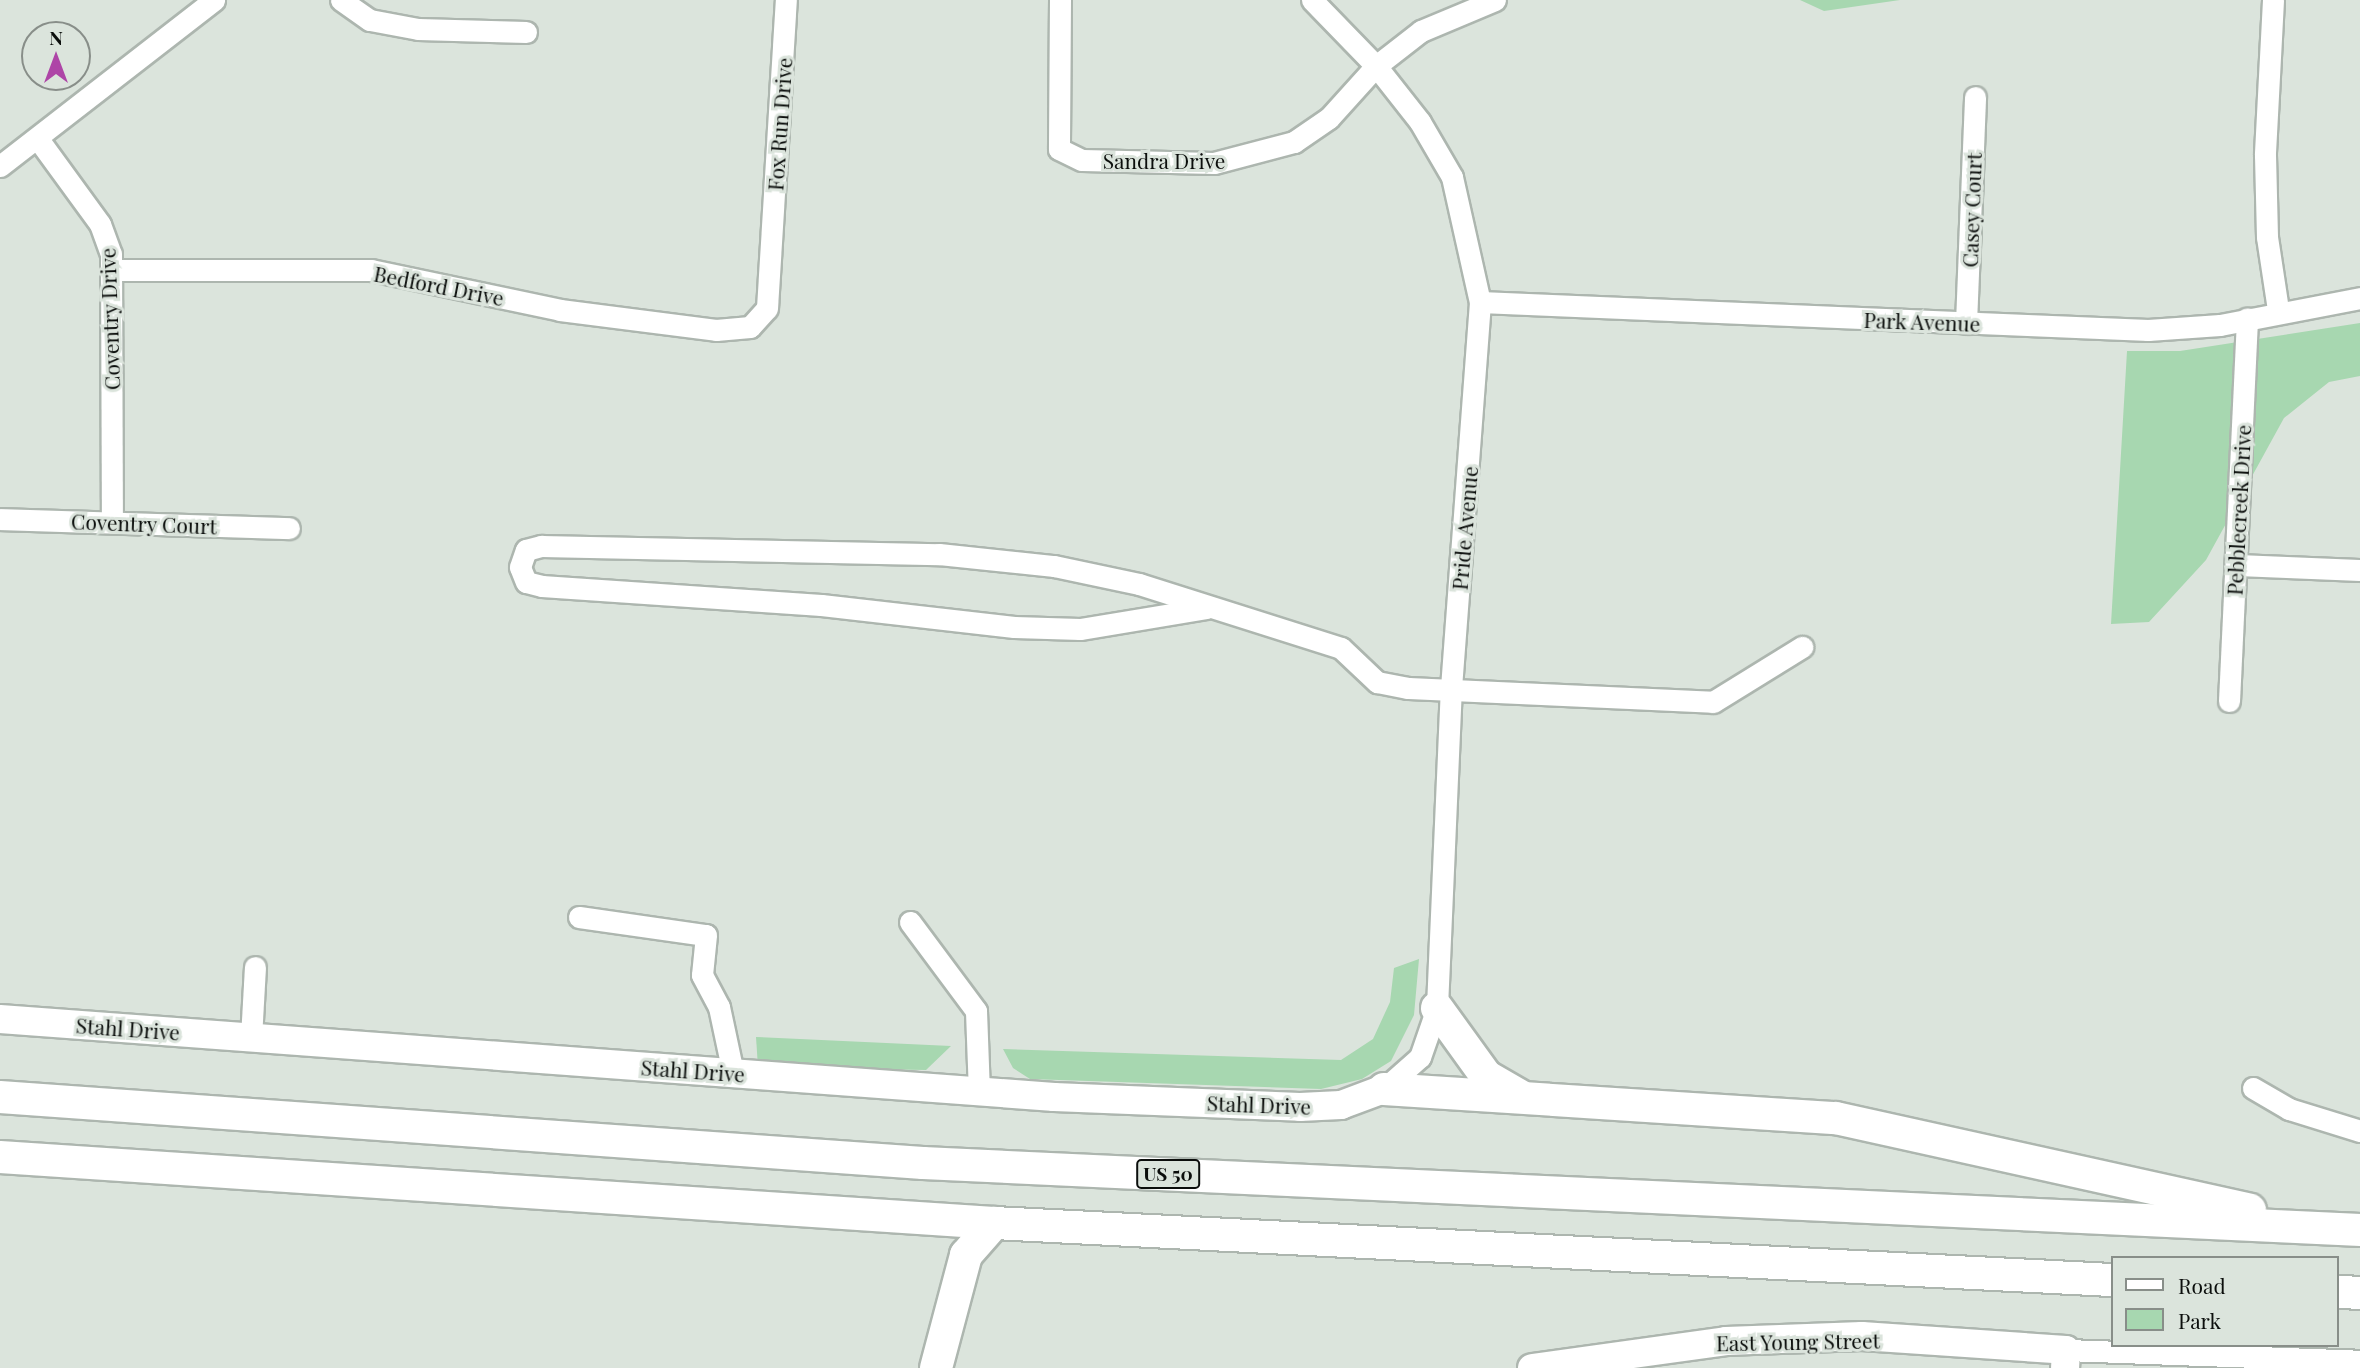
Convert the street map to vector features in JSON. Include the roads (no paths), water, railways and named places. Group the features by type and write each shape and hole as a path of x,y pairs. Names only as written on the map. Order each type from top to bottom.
{"highway":[{"path":"1437,1008 1486,1076 1521,1097"},
{"path":"1384,1089 1836,1118 2348,1229"},
{"name":"US 50","path":"0,1097 923,1163 2348,1229"},
{"path":"0,1157 994,1223 2112,1280"},
{"path":"936,1368 966,1255 994,1223"},
{"path":"2339,1292 2360,1293"}],"main road":[{"name":"Stahl Drive","path":"0,1019 979,1091 1300,1107 1341,1105 1384,1089"},
{"name":"East Young Street","path":"1534,1368 1726,1341 1848,1337 2065,1359"}],"street":[{"path":"0,166 215,0"},
{"path":"341,0 370,20 418,29 526,32"},
{"name":"Fox Run Drive","path":"723,330 760,319 771,249 786,0"},
{"name":"Sandra Drive","path":"1059,0 1054,124 1059,149 1082,160 1214,163 1254,157 1293,142 1329,118 1376,66 1421,31 1495,0"},
{"name":"Pride Avenue","path":"1312,0 1376,66 1420,122 1452,177 1480,302 1451,686 1437,1008 1420,1057 1384,1089"},
{"path":"2273,0 2266,169 2278,310"},
{"name":"Casey Court","path":"1966,323 1975,97"},
{"name":"Coventry Drive","path":"37,139 100,225 112,270 112,522"},
{"name":"Bedford Drive","path":"112,270 371,270 560,310 723,330"},
{"name":"Park Avenue","path":"1480,302 2148,330 2247,318 2278,310 2360,298"},
{"name":"Pebblecreek Drive","path":"2230,701 2247,318"},
{"name":"Coventry Court","path":"0,519 289,528"},
{"path":"1207,608 1080,629 1014,627 821,605 542,586 526,582 520,567 526,550 541,546 939,554 1054,566 1139,584 1207,608 1341,648 1389,687 1451,686 1713,702 1802,647"},
{"path":"2236,565 2360,570"},
{"path":"579,917 706,935 702,975 719,1007 733,1073"},
{"path":"910,922 975,1010 979,1091"},
{"path":"251,1038 255,967"},
{"path":"2253,1088 2289,1109 2360,1131"},
{"path":"2065,1359 2360,1361"}]}
